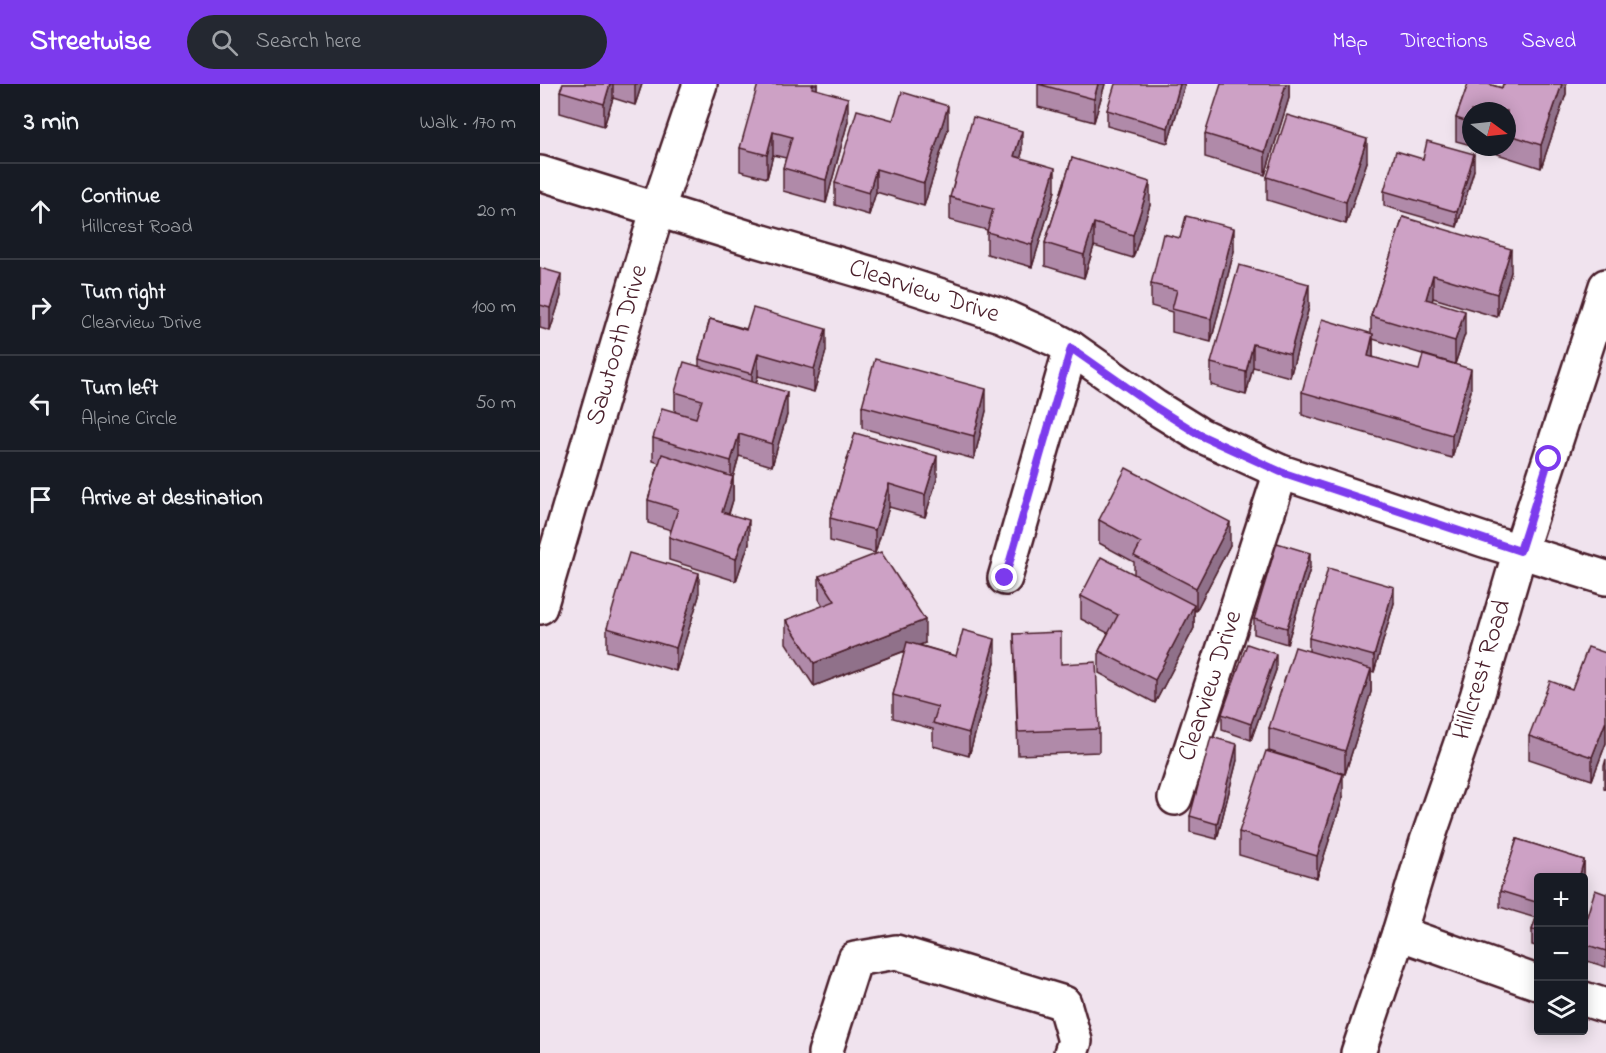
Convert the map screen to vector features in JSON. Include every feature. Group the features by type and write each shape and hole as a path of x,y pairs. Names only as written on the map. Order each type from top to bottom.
{"street":[{"name":"Sawtooth Drive","path":"540,607 658,208 700,84"},
{"name":"Clearview Drive","path":"540,173 1000,315 1071,348 1155,407 1200,435 1281,472 1606,578"},
{"name":"Hillcrest Road","path":"1358,1053 1477,697 1520,551 1606,286"},
{"path":"1005,578 1071,348"},
{"name":"Clearview Drive","path":"1175,798 1281,472"},
{"path":"1399,933 1534,981"},
{"path":"825,1053 855,959 896,952 1064,1003 1075,1041 1071,1053"},
{"path":"1588,1000 1606,1006"}],"building":[{"path":"563,84 610,84 604,104 560,91"},
{"path":"758,84 813,84 812,88 848,98 826,180 783,168 792,137 773,132 767,155 740,148"},
{"path":"1038,84 1098,84 1094,99"},
{"path":"1115,84 1180,84 1168,128 1107,110"},
{"path":"1221,84 1286,84 1265,152 1205,134"},
{"path":"1468,84 1488,84 1502,88 1503,84 1562,84 1541,145 1516,137 1516,102 1462,102 1462,120 1456,118"},
{"path":"902,92 948,106 924,183 876,169 869,193 835,183 857,110 893,120"},
{"path":"1287,115 1367,139 1346,202 1267,177"},
{"path":"973,117 1022,131 1014,156 1055,168 1032,245 987,232 993,209 950,197"},
{"path":"1427,141 1462,151 1462,156 1473,156 1457,212 1384,191 1396,151 1423,159"},
{"path":"1072,158 1150,182 1133,235 1094,223 1084,255 1045,243"},
{"path":"1186,216 1234,228 1211,319 1172,309 1177,290 1151,284 1163,234 1180,238"},
{"path":"1403,217 1511,249 1497,294 1433,275 1426,299 1465,311 1455,341 1371,316"},
{"path":"1239,265 1309,284 1290,354 1253,344 1246,372 1211,363"},
{"path":"540,268 561,274 550,308 540,305"},
{"path":"753,308 826,329 814,369 758,353 752,374 699,359 710,319 746,330"},
{"path":"1322,319 1373,334 1368,356 1419,370 1423,355 1471,369 1452,435 1302,392"},
{"path":"875,359 986,389 974,436 862,406"},
{"path":"684,362 787,392 772,444 739,434 731,461 653,438 662,408 696,418 702,400 675,392"},
{"path":"855,433 937,456 925,495 889,484 875,530 830,518"},
{"path":"662,454 733,477 722,512 749,520 736,559 669,537 678,509 648,500"},
{"path":"1126,468 1230,522 1196,588 1134,556 1141,543 1099,520"},
{"path":"1277,543 1310,553 1287,628 1254,619"},
{"path":"881,552 925,620 814,663 786,620 835,601 819,576"},
{"path":"629,553 699,573 676,648 607,628"},
{"path":"1101,557 1194,605 1155,680 1099,651 1118,615 1081,596"},
{"path":"1328,568 1394,587 1374,656 1309,638"},
{"path":"963,630 995,639 969,733 933,723 938,707 893,695 907,642 956,656"},
{"path":"1061,632 1061,664 1096,662 1099,729 1018,732 1014,634"},
{"path":"1247,644 1276,654 1251,724 1222,714"},
{"path":"1295,647 1371,669 1345,751 1269,728"},
{"path":"1588,647 1606,653 1606,721 1592,757 1529,736 1550,681 1572,689"},
{"path":"1211,737 1237,744 1217,824 1190,816"},
{"path":"1266,751 1343,774 1317,856 1239,832"},
{"path":"1517,839 1584,860 1580,873 1534,873 1534,901 1500,891"},
{"path":"1595,890 1606,894 1606,951 1588,945 1588,913"}],"route":[{"path":"1005,578 1071,348 1155,407 1200,435 1281,472 1520,551 1549,459"}]}
